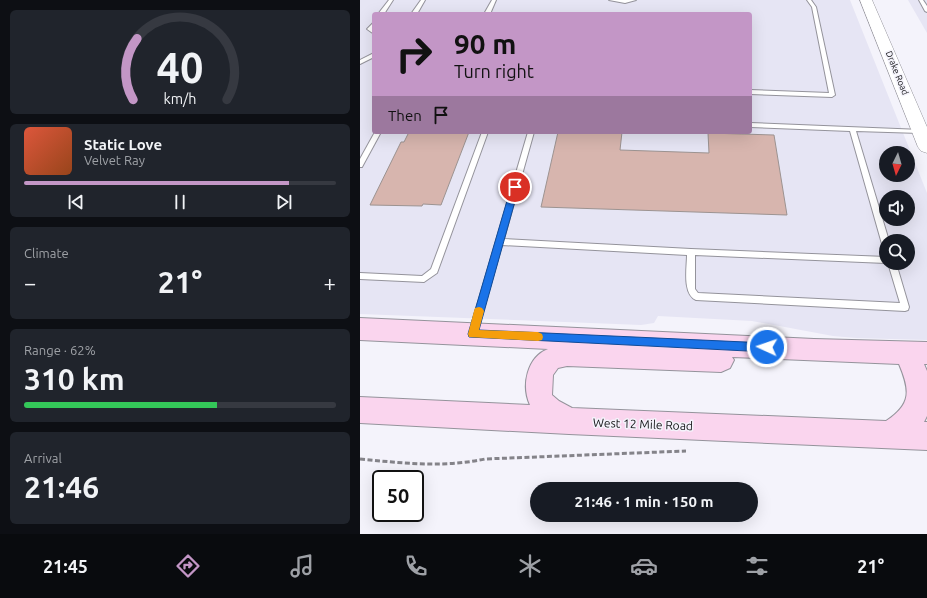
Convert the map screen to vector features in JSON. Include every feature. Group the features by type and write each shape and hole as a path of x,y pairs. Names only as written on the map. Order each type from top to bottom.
{"main road":[{"path":"360,328 814,350 917,352 922,388 920,404 911,419 889,434"},
{"path":"569,421 544,406 538,387 540,372 550,360 567,355 773,362 814,350"},
{"name":"West 12 Mile Road","path":"360,410 569,421 927,436"}],"street":[{"name":"Drake Road","path":"866,0 927,147"}],"lane":[{"path":"382,12 391,0"},
{"path":"415,12 423,0"},
{"path":"488,12 494,0"},
{"path":"611,0 625,2 634,0"},
{"path":"752,92 832,95 814,7 809,0"},
{"path":"921,0 927,11"},
{"path":"360,62 372,56"},
{"path":"752,125 920,130"},
{"path":"852,128 883,234"},
{"path":"360,165 377,134"},
{"path":"360,276 424,279 434,271 484,134"},
{"path":"473,334 530,134"},
{"path":"499,242 879,260"},
{"path":"691,252 691,290 696,296 905,307 894,270"}],"path":[{"path":"360,460 453,465 468,464 485,459 689,451"}],"shaded area":[{"path":"360,0 850,0 908,146 879,146 879,182 915,182 915,163 927,193 927,340 833,336 752,321 658,316 654,323 641,325 360,314"},
{"path":"908,0 927,0 927,33"}],"building":[{"path":"408,134 468,134 441,205 370,205 401,142 404,142"},
{"path":"558,134 622,134 620,150 709,153 708,134 774,135 787,215 541,207"}],"slow traffic":[{"path":"479,311 473,334 538,337"}],"route":[{"path":"515,187 473,334 767,347"}]}
